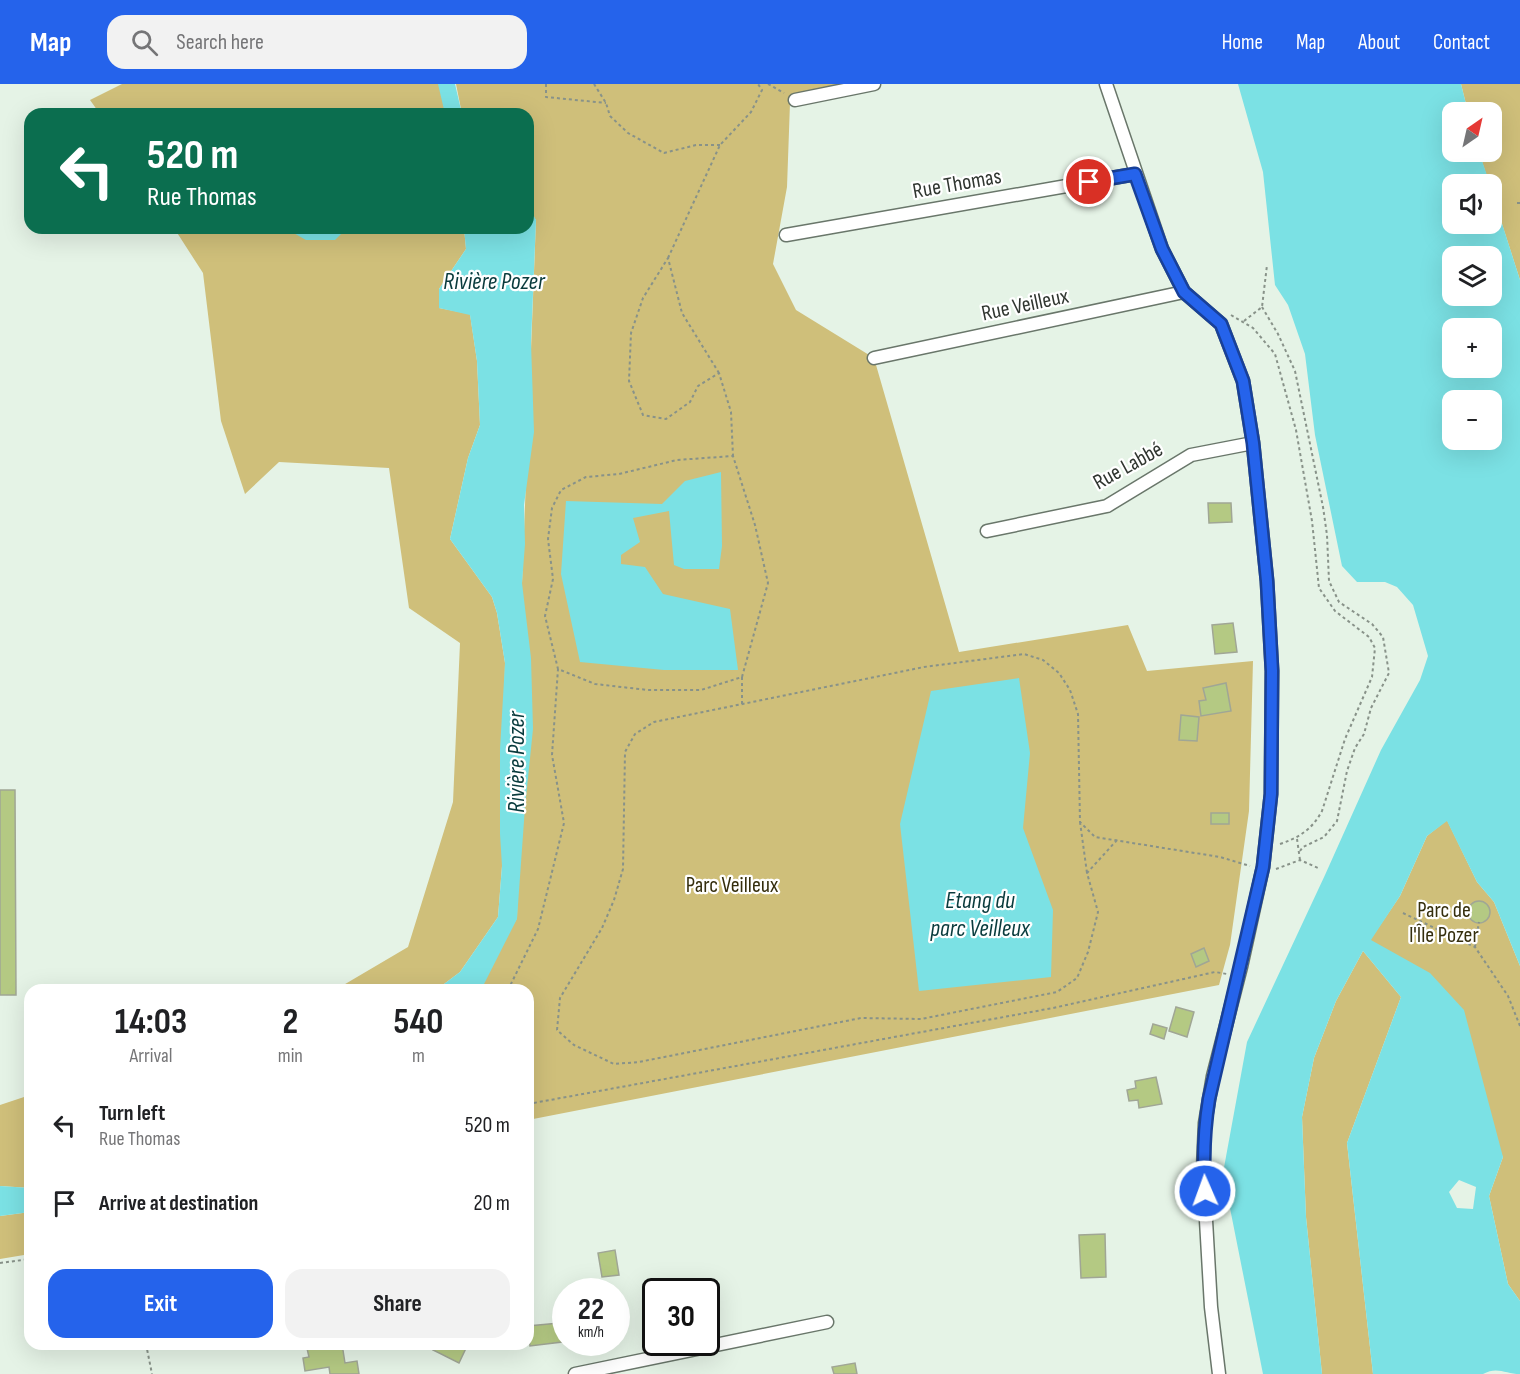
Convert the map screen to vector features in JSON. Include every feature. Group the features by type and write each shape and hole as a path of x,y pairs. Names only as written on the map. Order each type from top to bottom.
{"street":[{"path":"795,100 874,84"},
{"path":"1106,84 1162,249 1184,292 1221,324 1243,381 1253,443 1267,581 1272,671 1271,794 1263,867 1213,1076 1205,1134 1203,1168 1210,1295 1219,1374"},
{"name":"Rue Thomas","path":"786,235 1135,174"},
{"name":"Rue Veilleux","path":"874,358 1184,292"},
{"name":"Rue Labbé","path":"987,531 1107,506 1191,454 1253,443"},
{"path":"575,1374 827,1322"}],"path":[{"path":"546,84 546,97 606,103"},
{"path":"594,84 606,103 610,117 628,133 664,153 696,145 720,145"},
{"path":"719,373 698,386 690,402 666,419 643,415 629,381 631,333 642,298 668,258 720,145 751,112 762,90 758,84"},
{"path":"768,84 795,100"},
{"path":"668,258 682,313 719,373 730,412 733,456 755,525 768,583 742,678 742,704"},
{"path":"1267,265 1262,307 1278,334 1295,371 1328,535 1329,581 1339,602 1372,624 1383,637 1389,673 1371,708 1364,734 1347,771 1337,821 1324,837 1303,847 1300,851"},
{"path":"1244,321 1262,307"},
{"path":"1226,313 1253,328 1275,354 1296,430 1312,521 1319,588 1335,612 1369,637 1375,648 1372,677 1345,739 1322,811 1317,820 1297,838 1276,845 1275,854"},
{"path":"511,984 538,929 564,823 552,755 558,669 545,616 553,579 548,539 552,508 561,490 586,477 619,474 677,460 733,456"},
{"path":"1024,654 1043,660 1059,673 1070,690 1078,714 1080,822 1087,873 1098,912 1088,952 1077,978 1057,992 921,1019 861,1018 639,1062 614,1064 574,1045 557,1030 560,998 602,928 623,868 625,752 634,734 654,722 924,667 1024,654"},
{"path":"558,669 595,684 648,690 701,690 742,678"},
{"path":"1080,822 1095,837 1220,857 1253,866"},
{"path":"1297,838 1300,860"},
{"path":"1087,873 1117,840"},
{"path":"1274,862 1273,870 1300,860 1318,868"},
{"path":"1403,914 1475,947 1508,996 1520,1026"},
{"path":"1475,947 1479,922"},
{"path":"534,1103 1041,1010 1215,972 1238,977"},
{"path":"0,1263 24,1260"},
{"path":"147,1350 152,1374"}],"green space":[{"path":"122,84 439,84 445,108 96,108 90,100"},
{"name":"Parc Veilleux","path":"456,84 863,84 790,103 787,187 773,264 796,310 874,358 959,652 1128,625 1147,671 1253,661 1249,811 1230,945 1219,985 534,1119 534,984 481,984 517,918 522,583 536,220 534,218 534,108 461,108"},
{"path":"1461,84 1520,84 1520,280 1502,224 1502,174 1486,174 1482,162 1502,162 1502,102 1466,102"},
{"path":"178,234 465,234 466,249 439,289 439,308 470,314 477,361 480,425 468,458 450,539 492,597 497,613 505,663 502,866 498,917 460,972 444,984 345,984 408,947 453,802 460,643 409,608 389,468 279,462 245,494 221,421 203,273"},
{"name":"Parc de l'Île Pozer","path":"1447,820 1477,882 1494,902 1520,966 1520,1301 1508,1284 1489,1196 1503,1157 1370,940 1400,896 1427,836"},
{"name":"Parc de l'Île Pozer","path":"1363,951 1401,997 1347,1143 1373,1374 1322,1374 1306,1217 1302,1117 1314,1058 1336,1001"},
{"path":"24,1097 24,1188 0,1186 0,1105"},
{"path":"24,1213 24,1255 0,1259 0,1216"}],"water":[{"path":"438,84 455,84 461,108 444,108"},
{"path":"1238,84 1461,84 1466,102 1442,102 1442,162 1482,162 1487,174 1442,174 1442,234 1502,234 1502,224 1520,280 1520,966 1494,902 1477,882 1447,821 1427,836 1400,896 1371,940 1430,973 1464,1010 1503,1157 1489,1196 1508,1284 1520,1301 1520,1374 1497,1370 1483,1374 1373,1374 1347,1143 1401,997 1363,951 1336,1001 1314,1058 1302,1117 1306,1217 1322,1374 1263,1374 1223,1173 1247,1042 1381,750 1420,680 1428,656 1413,605 1397,587 1385,582 1357,582 1342,566 1315,435 1305,354 1288,305 1275,285 1263,172","holes":["1459,1180 1476,1187 1473,1209 1457,1208 1449,1192"]},
{"name":"Rivière Pozer","path":"534,216 536,220 531,343 534,432 524,505 525,544 522,583 531,658 533,729 517,919 484,984 444,984 460,972 498,917 502,866 500,749 505,663 497,613 492,597 450,539 468,458 480,425 477,361 470,315 439,308 439,289 466,249 465,234 534,234"},
{"path":"295,234 341,234 335,240 306,240"},
{"path":"721,472 722,546 719,569 684,569 674,565 669,511 633,518 640,542 621,555 621,564 645,567 663,594 730,609 738,670 664,670 580,662 561,574 566,501 662,504 685,481"},
{"name":"Etang du parc Veilleux","path":"1019,678 1030,753 1023,828 1053,910 1051,977 919,991 900,824 931,691"},
{"path":"0,1186 24,1188 24,1213 0,1216"}],"building":[{"path":"1208,503 1231,503 1232,522 1209,523"},
{"path":"1233,623 1237,652 1215,654 1212,625"},
{"path":"1226,683 1231,711 1201,716 1199,701 1206,700 1203,688"},
{"path":"1181,715 1199,717 1197,741 1179,740"},
{"path":"0,790 15,790 16,995 0,995"},
{"path":"1211,813 1229,813 1229,824 1211,824"},
{"path":"1479,901 1489,908 1490,912 1483,922 1479,923 1469,916 1468,912 1475,902"},
{"path":"1204,948 1209,961 1196,967 1191,954"},
{"path":"1176,1007 1194,1012 1187,1037 1169,1031"},
{"path":"1153,1024 1167,1028 1164,1039 1150,1034"},
{"path":"1156,1077 1162,1104 1139,1108 1138,1100 1129,1101 1127,1090 1136,1088 1135,1081"},
{"path":"1105,1234 1106,1277 1081,1278 1079,1235"},
{"path":"615,1250 619,1275 602,1277 598,1253"},
{"path":"552,1324 552,1343 534,1346 534,1325"},
{"path":"307,1350 343,1350 345,1363 357,1361 359,1374 330,1374 329,1367 305,1371 303,1358 309,1357"},
{"path":"433,1350 465,1350 459,1363"},
{"path":"855,1363 857,1374 834,1374 832,1367"}],"route":[{"path":"1089,182 1135,174 1162,249 1184,292 1221,324 1243,381 1253,443 1267,581 1272,671 1271,794 1263,867 1241,967 1213,1076 1205,1123 1203,1168 1205,1191"}]}
